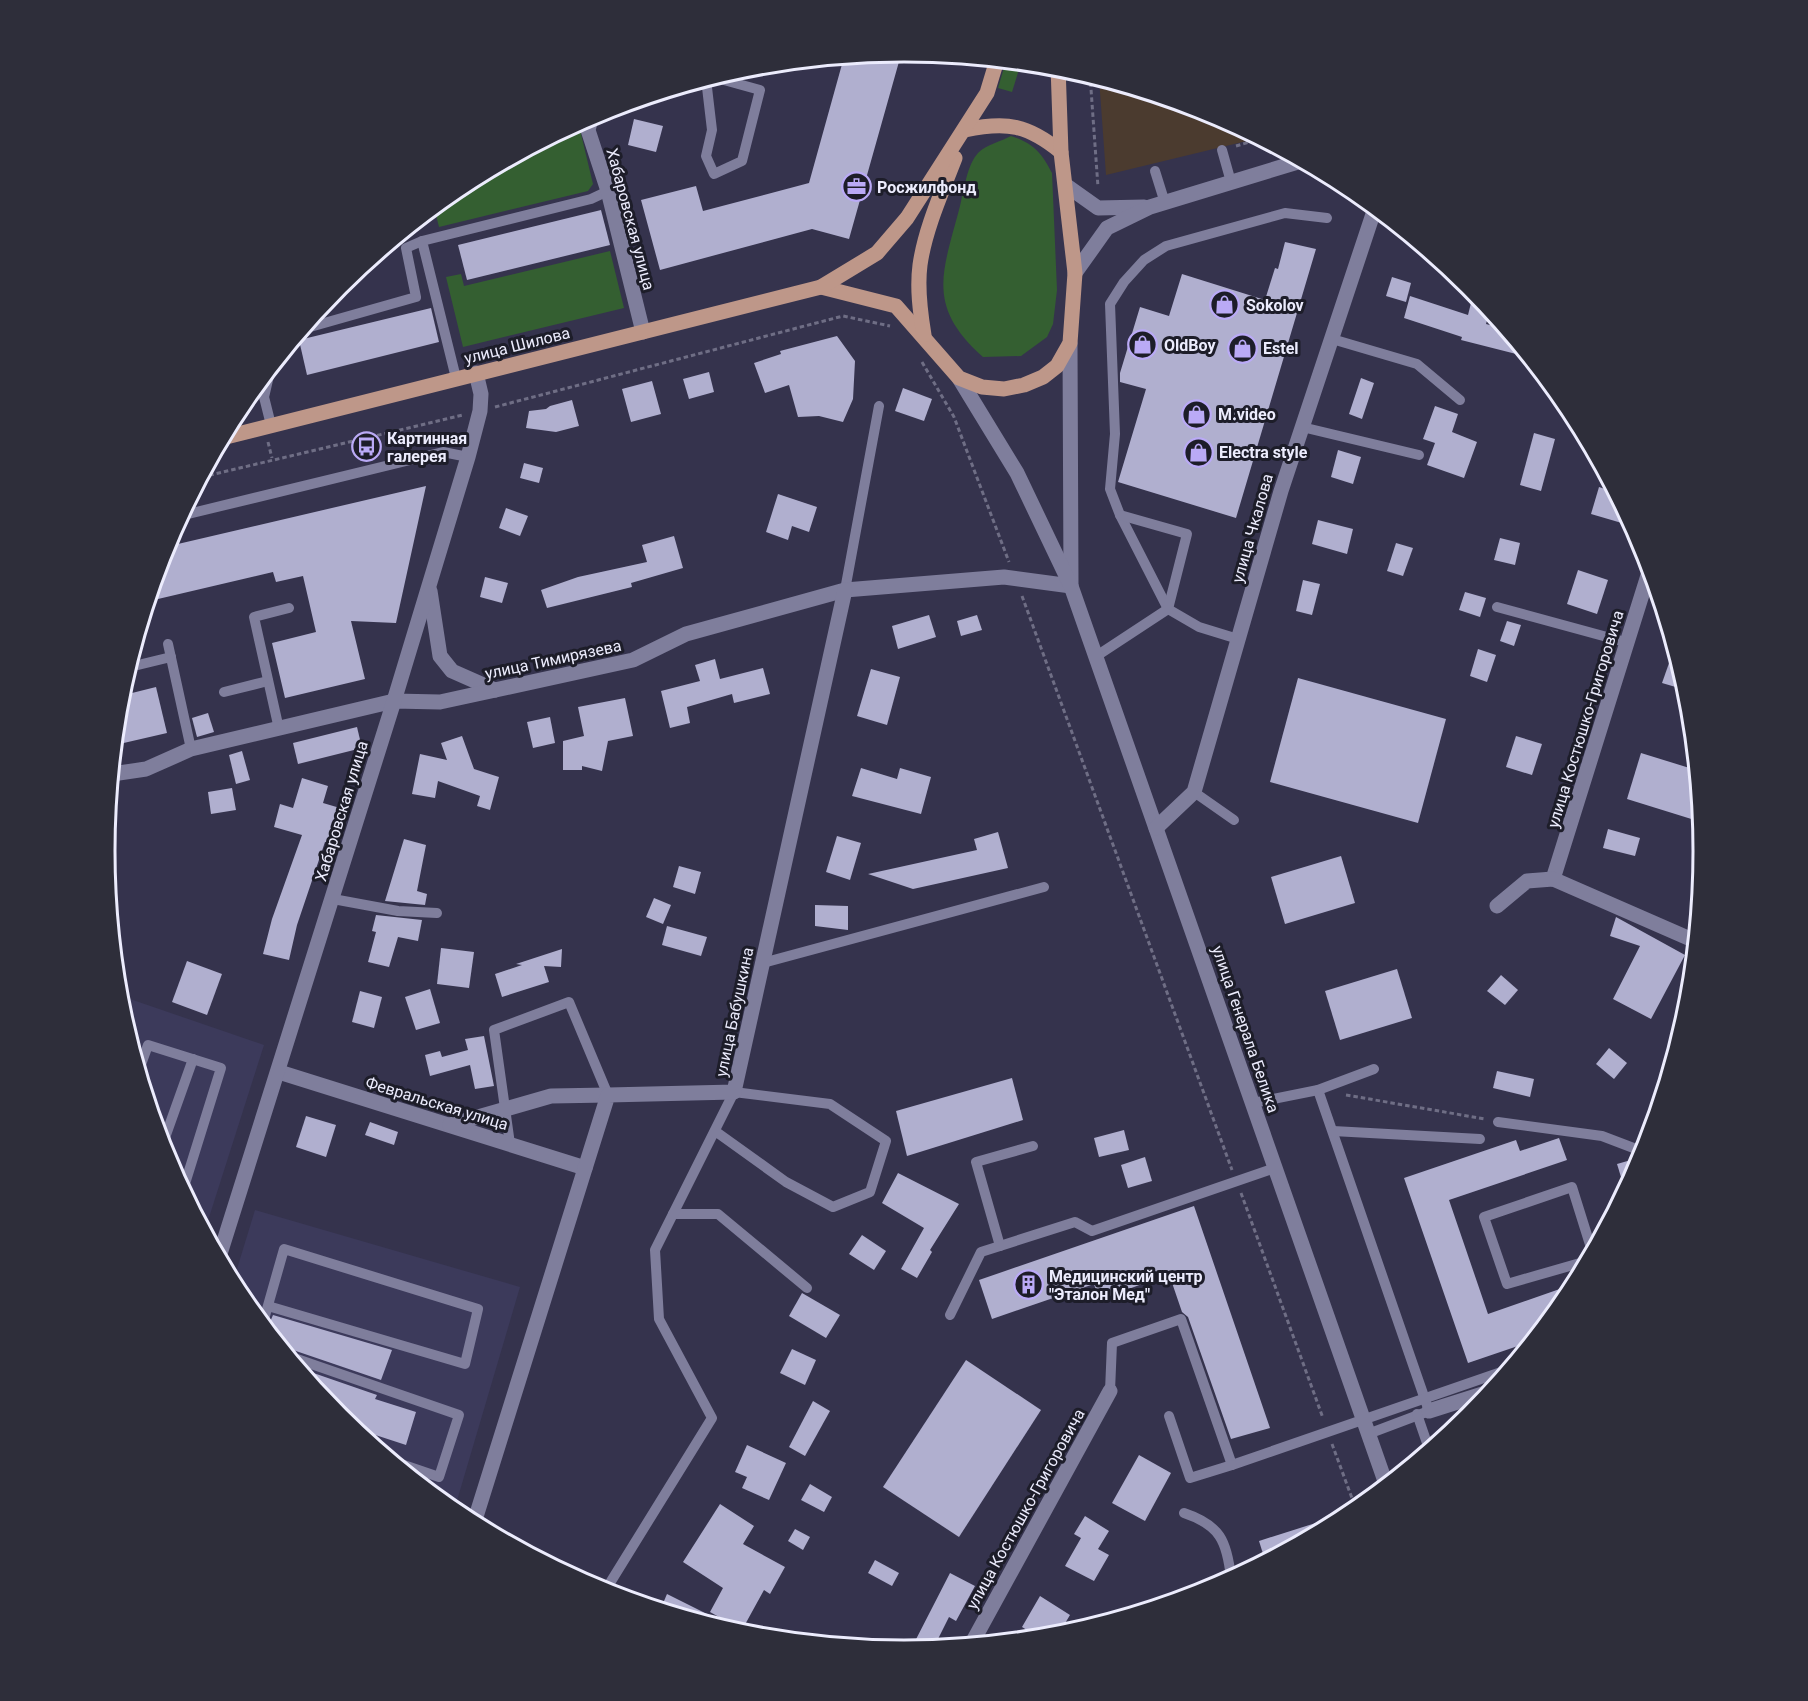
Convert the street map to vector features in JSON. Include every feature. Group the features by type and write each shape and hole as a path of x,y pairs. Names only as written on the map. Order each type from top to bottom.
{"main road":[{"path":"821,287 878,253 907,218 987,93 995,67"},
{"path":"821,287 896,306 924,335 959,378 982,387 1004,389 1024,385 1043,377 1057,366 1070,343 1075,273 1067,186 1061,152 1058,77"},
{"path":"965,130 990,125 1018,126 1043,137 1061,152"},
{"path":"924,335 918,298 920,263 938,202 965,130"},
{"name":"улица Шилова","path":"234,435 821,287"}],"street":[{"name":"Хабаровская улица","path":"588,128 608,191 643,332"},
{"path":"1075,273 1107,228 1157,205 1292,164"},
{"path":"1067,186 1098,208 1157,205"},
{"name":"улица Чкалова","path":"1194,792 1302,427 1372,216"},
{"path":"1070,343 1071,586"},
{"name":"Хабаровская улица","path":"222,1247 333,899 468,457 480,411 481,394 476,373"},
{"path":"959,378 1017,473 1071,586"},
{"name":"улица Тимирязева","path":"120,773 146,770 191,749 394,701 440,702 633,660 686,634 845,590 1016,579 1071,586"},
{"name":"улица Костюшко-Григоровича","path":"1553,879 1646,583"},
{"path":"430,584 440,656 452,671 495,690"},
{"name":"улица Генерала Белика","path":"1071,586 1383,1476"},
{"name":"улица Бабушкина","path":"450,1125 551,1096 734,1092 845,590"},
{"path":"1156,828 1194,792"},
{"path":"1497,906 1527,881 1553,879 1688,937"},
{"name":"Февральская улица","path":"279,1072 585,1168"},
{"path":"477,1514 608,1095"},
{"name":"улица Костюшко-Григоровича","path":"976,1636 1110,1391"},
{"path":"1423,1408 1474,1396"}],"lane":[{"path":"707,86 712,130 706,156 714,174 742,161 760,90 729,82"},
{"path":"1222,150 1231,182"},
{"path":"1155,171 1157,205"},
{"path":"315,326 416,297 406,248 422,241 591,199 608,191"},
{"path":"1238,639 1199,627 1168,609 1120,515 1110,489 1115,434 1109,327 1110,304 1124,282 1143,260 1166,246 1285,213 1327,218"},
{"path":"422,241 456,378"},
{"path":"1332,339 1417,364 1460,400"},
{"path":"265,388 264,398 271,425"},
{"path":"845,590 879,406"},
{"path":"1302,427 1419,455"},
{"path":"191,513 443,453 468,457"},
{"path":"1095,657 1168,609 1187,534 1120,515"},
{"path":"1497,607 1629,643"},
{"path":"279,729 254,617 289,609"},
{"path":"168,644 191,749"},
{"path":"138,665 171,657"},
{"path":"224,692 268,681"},
{"path":"1194,792 1234,820"},
{"path":"763,963 1044,887"},
{"path":"333,899 398,911 437,913"},
{"path":"510,1144 494,1030 569,1002 608,1095"},
{"path":"143,1059 148,1045 221,1068 187,1178"},
{"path":"167,1131 193,1059"},
{"path":"1252,1103 1318,1090 1374,1069"},
{"path":"1318,1090 1423,1408 1428,1440"},
{"path":"610,1582 712,1418 659,1318 655,1250 734,1092 830,1104 886,1141 870,1192 833,1208 786,1182 715,1131"},
{"path":"1498,1122 1602,1136 1634,1148"},
{"path":"1333,1131 1480,1139"},
{"path":"999,1246 976,1162 1033,1146"},
{"path":"951,1315 981,1252 1075,1222 1092,1231 1275,1168"},
{"path":"1575,1264 1507,1284 1484,1217 1572,1187 1589,1241"},
{"path":"673,1214 718,1214 807,1288"},
{"path":"266,1314 284,1249 478,1309 465,1364 268,1306"},
{"path":"1110,1391 1112,1343 1181,1319 1232,1465"},
{"path":"304,1362 459,1414 440,1477 415,1469"},
{"path":"1169,1416 1190,1478 1328,1432 1366,1427 1423,1408 1490,1378"},
{"path":"1366,1427 1423,1408"},
{"path":"1184,1514 1200,1519 1223,1538 1230,1568"}],"path":[{"path":"1091,84 1098,198"},
{"path":"1222,150 1250,142"},
{"path":"211,475 480,411 843,316 889,325 897,333"},
{"path":"918,357 954,417 1016,579 1352,1499"},
{"path":"1318,1090 1498,1122"}],"shaded area":[{"path":"1100,86 1158,103 1248,141 1106,175"},
{"path":"129,1000 264,1045 208,1221 175,1152 157,1104 142,1055"},
{"path":"255,1210 520,1287 457,1500 384,1444 346,1408 278,1331 237,1270"}],"green space":[{"path":"1004,68 1019,70 1012,92 998,88"},
{"path":"582,131 593,184 588,191 439,227 436,216 466,194 509,167"},
{"path":"1011,136 1036,150 1052,173 1057,290 1053,324 1047,337 1021,356 983,357 953,321 946,304 943,287 945,269 971,164 981,150"},
{"path":"610,251 624,308 463,347 446,277 461,274 464,286"}],"building":[{"path":"899,62 849,239 812,229 660,270 641,200 696,186 703,211 809,183 842,64"},
{"path":"634,119 663,126 656,152 628,145"},
{"path":"601,210 610,245 467,280 458,245"},
{"path":"1285,242 1316,249 1236,518 1118,482 1146,389 1120,382 1120,373 1140,307 1169,316 1182,274 1265,300 1275,268 1278,269"},
{"path":"1392,277 1411,283 1406,302 1386,296"},
{"path":"1410,296 1468,315 1471,303 1487,320 1486,324 1493,326 1517,354 1461,340 1462,337 1404,318"},
{"path":"431,308 439,342 307,375 300,344 304,339"},
{"path":"837,336 855,361 853,399 843,422 819,416 798,417 789,385 765,393 754,363 781,354 780,351"},
{"path":"709,372 714,392 689,399 683,379"},
{"path":"1361,378 1374,383 1362,419 1349,414"},
{"path":"652,381 661,414 631,422 622,389"},
{"path":"903,388 932,399 924,421 895,411"},
{"path":"572,400 579,426 556,432 526,428 529,411 546,409"},
{"path":"1435,406 1458,414 1452,432 1477,442 1464,478 1427,465 1435,443 1423,439"},
{"path":"1534,433 1555,439 1541,491 1520,485"},
{"path":"1338,450 1361,457 1353,484 1331,477"},
{"path":"524,463 543,468 539,483 520,478"},
{"path":"426,486 396,623 351,621 365,679 285,698 272,643 316,632 303,576 276,582 273,572 158,599 177,544"},
{"path":"1599,487 1605,489 1621,523 1591,514"},
{"path":"778,494 817,507 809,532 792,526 788,540 766,532"},
{"path":"506,508 528,516 520,536 499,528"},
{"path":"1318,520 1353,529 1347,554 1312,544"},
{"path":"674,536 683,568 631,583 632,587 547,608 541,590 578,577 647,562 642,545"},
{"path":"1500,538 1520,543 1515,565 1494,560"},
{"path":"1396,543 1413,548 1403,576 1387,571"},
{"path":"1578,570 1608,580 1597,614 1567,604"},
{"path":"485,577 508,583 502,603 480,597"},
{"path":"1303,580 1320,584 1312,615 1296,611"},
{"path":"1465,592 1486,598 1480,617 1459,610"},
{"path":"929,615 936,637 898,649 892,626"},
{"path":"977,615 982,630 961,636 957,621"},
{"path":"1507,621 1521,625 1514,646 1500,641"},
{"path":"1478,649 1496,655 1487,682 1470,676"},
{"path":"715,659 720,679 763,668 770,694 734,703 732,694 687,707 690,723 670,728 661,691 700,681 695,665"},
{"path":"1670,661 1676,687 1662,683"},
{"path":"871,669 900,677 887,725 857,716"},
{"path":"1298,678 1446,719 1418,823 1270,782"},
{"path":"156,687 167,733 123,743 131,693"},
{"path":"625,698 633,736 608,741 602,771 582,766 582,770 563,770 563,741 584,736 578,707"},
{"path":"208,713 214,732 197,737 192,718"},
{"path":"550,717 555,743 533,748 527,722"},
{"path":"357,727 362,748 298,764 293,743"},
{"path":"462,736 474,769 499,777 490,810 477,806 480,796 438,781 435,798 412,794 420,754 447,760 441,743"},
{"path":"1516,736 1542,744 1532,775 1506,767"},
{"path":"242,751 250,780 236,784 229,755"},
{"path":"1641,753 1688,768 1692,819 1627,799"},
{"path":"861,768 897,779 900,768 931,777 921,814 852,796"},
{"path":"302,778 328,786 323,803 340,808 330,843 325,842 297,925 289,960 263,954 272,919 302,835 274,827 280,804 293,808"},
{"path":"232,788 236,810 211,814 208,792"},
{"path":"1608,829 1640,838 1635,856 1603,848"},
{"path":"998,832 1008,868 913,889 868,874 977,850 974,839"},
{"path":"837,836 861,843 850,880 826,872"},
{"path":"404,839 426,845 417,891 427,894 425,905 385,901"},
{"path":"1341,856 1355,903 1285,924 1271,877"},
{"path":"679,866 701,872 695,894 673,887"},
{"path":"654,898 671,905 663,924 646,917"},
{"path":"815,905 848,906 848,930 815,926"},
{"path":"376,915 422,920 418,941 398,937 389,967 368,962 376,932 372,931"},
{"path":"1616,917 1685,955 1651,1019 1613,999 1640,946 1610,936"},
{"path":"667,926 707,937 701,956 662,945"},
{"path":"441,948 474,952 469,988 437,984"},
{"path":"562,949 561,967 544,966 549,982 502,997 495,974 522,965 516,964"},
{"path":"187,961 222,974 207,1015 172,1002"},
{"path":"1397,969 1412,1018 1340,1040 1325,991"},
{"path":"1501,975 1518,990 1505,1005 1487,991"},
{"path":"430,989 440,1023 416,1030 405,997"},
{"path":"360,991 382,997 374,1028 352,1022"},
{"path":"484,1036 494,1086 475,1089 470,1065 430,1076 425,1055 440,1051 442,1057 468,1050 465,1039"},
{"path":"1609,1048 1627,1063 1614,1079 1596,1064"},
{"path":"1497,1071 1534,1079 1530,1097 1493,1088"},
{"path":"1012,1078 1023,1120 907,1156 896,1111"},
{"path":"306,1116 336,1125 326,1157 296,1147"},
{"path":"370,1122 398,1132 394,1145 365,1135"},
{"path":"1124,1130 1129,1150 1099,1157 1094,1138"},
{"path":"1559,1138 1567,1160 1449,1200 1488,1314 1560,1289 1517,1346 1468,1363 1404,1178 1516,1140 1520,1151"},
{"path":"1145,1157 1152,1181 1128,1188 1121,1165"},
{"path":"1629,1161 1621,1178 1617,1164"},
{"path":"898,1173 959,1204 930,1250 932,1252 917,1278 901,1269 924,1228 882,1203"},
{"path":"1194,1206 1270,1428 1231,1439 1188,1317 1182,1312 1169,1274 1099,1300 1094,1284 992,1319 979,1280"},
{"path":"862,1235 886,1251 874,1270 849,1254"},
{"path":"802,1293 840,1315 826,1338 789,1316"},
{"path":"273,1315 392,1350 381,1380 294,1350 271,1321"},
{"path":"792,1349 816,1360 805,1385 780,1373"},
{"path":"966,1360 1041,1410 959,1537 883,1487"},
{"path":"313,1373 377,1395 375,1399 416,1412 406,1445 374,1435"},
{"path":"813,1401 830,1411 805,1456 789,1447"},
{"path":"747,1445 786,1463 769,1500 742,1488 747,1477 735,1472"},
{"path":"1139,1455 1171,1473 1145,1521 1112,1503"},
{"path":"810,1484 832,1497 824,1512 801,1500"},
{"path":"720,1504 754,1526 743,1544 785,1567 770,1594 764,1590 746,1623 719,1617 710,1612 723,1588 683,1562"},
{"path":"1085,1516 1109,1531 1098,1549 1109,1555 1094,1581 1065,1566 1081,1538 1074,1534"},
{"path":"1316,1523 1263,1553 1259,1541"},
{"path":"795,1529 810,1537 803,1550 788,1541"},
{"path":"875,1560 899,1573 892,1586 868,1573"},
{"path":"950,1573 975,1586 956,1621 949,1617 938,1639 916,1640"},
{"path":"667,1594 707,1614 700,1613 664,1602"},
{"path":"1040,1596 1070,1615 1066,1622 1026,1630 1022,1627"}],"place":[{"name":"Росжилфонд","path":"856,187"},
{"name":"Sokolov","path":"1225,305"},
{"name":"OldBoy","path":"1143,345"},
{"name":"Estel","path":"1242,348"},
{"name":"M.video","path":"1197,414"},
{"name":"Картинная галерея","path":"366,447"},
{"name":"Electra style","path":"1198,452"},
{"name":"Медицинский центр \"Эталон Мед\"","path":"1028,1285"}]}
